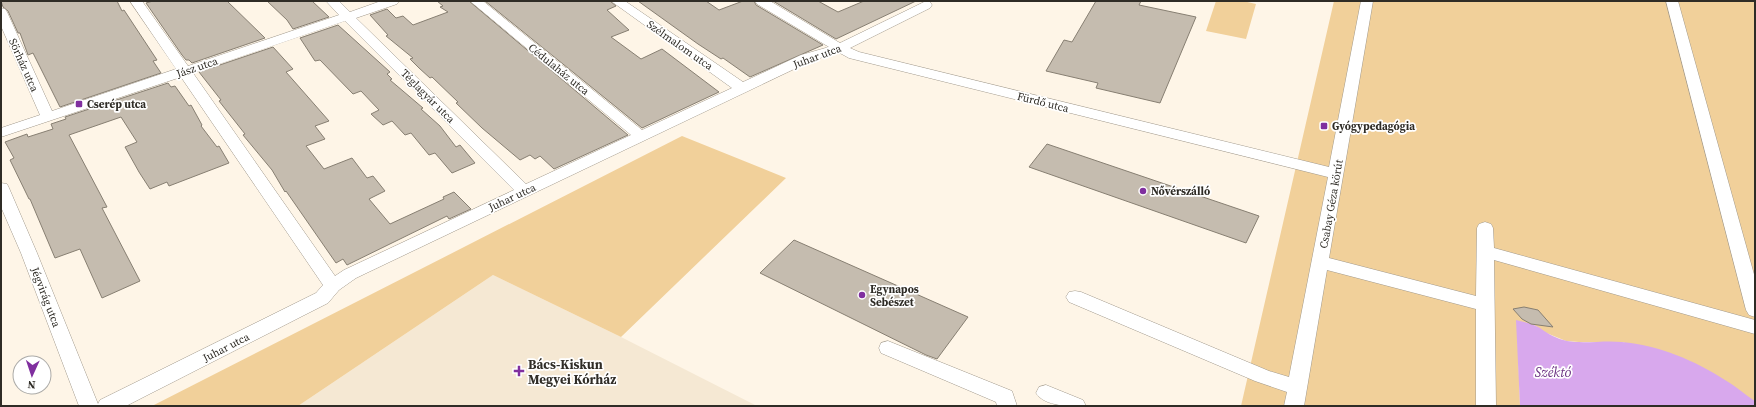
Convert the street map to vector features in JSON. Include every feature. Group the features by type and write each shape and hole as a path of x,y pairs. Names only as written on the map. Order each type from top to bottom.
{"street":[{"path":"136,1 186,71 333,286"},
{"name":"Téglagyár utca","path":"332,1 524,191"},
{"name":"Jász utca","path":"1,133 393,1"},
{"name":"Cédulaház utca","path":"476,1 642,137"},
{"name":"Szélmalom utca","path":"617,1 742,88"},
{"name":"Fürdő utca","path":"761,1 840,48 854,54 1336,174"},
{"name":"Csabay Géza körút","path":"1296,397 1367,1"},
{"path":"1672,1 1755,310"},
{"name":"Juhar utca","path":"107,406 322,298 333,286 350,274 806,58 822,52 840,48 922,3"},
{"name":"Sörház utca","path":"1,12 48,118"},
{"name":"Jégvirág utca","path":"1,188 29,253 90,406"},
{"path":"1486,228 1486,406"},
{"path":"1486,252 1755,327"},
{"path":"1321,262 1486,305"},
{"path":"1075,297 1262,376 1296,397"},
{"path":"888,348 1005,397 1007,406"},
{"path":"1046,393 1076,406"}],"shaded area":[{"path":"1216,1 1243,1 1256,4 1246,39 1206,31"},
{"path":"1334,1 1755,1 1755,401 1623,342 1566,341 1544,332 1536,326 1517,321 1520,406 1241,406"},
{"path":"682,136 786,178 621,337 493,275 298,406 152,406"},
{"name":"Bács-Kiskun Megyei Kórház","path":"493,275 621,337 757,406 298,406"}],"water":[{"name":"Széktó","path":"1516,320 1535,325 1553,336 1567,341 1615,342 1636,344 1663,350 1702,366 1729,382 1755,401 1755,406 1520,406"}],"building":[{"path":"1,1 117,1 122,11 124,10 157,60 153,61 161,73 60,107 33,53 28,55 20,33 18,33 8,11 3,7"},
{"path":"153,1 227,1 265,38 192,63 189,60 186,60 182,55 146,3"},
{"path":"267,1 312,1 329,17 293,29 287,20"},
{"path":"437,1 469,1 628,135 554,169 540,156 535,159 530,155 520,160 482,128 432,77 430,78 419,68 410,59 413,58 386,36 388,35 370,15 387,9 396,18 403,16 413,25 448,12 440,7 443,6"},
{"path":"485,1 610,1 616,6 607,10 629,30 611,37 641,59 662,49 719,92 642,128"},
{"path":"638,1 706,1 719,10 743,1 754,1 756,5 823,45 750,77 723,58 721,59 698,44"},
{"path":"773,1 818,1 838,12 864,1 916,1 836,39"},
{"path":"1096,1 1141,1 1139,5 1196,17 1160,103 1096,88 1098,83 1046,71 1064,40 1072,42"},
{"path":"338,25 390,72 387,74 392,79 390,80 423,108 421,109 440,126 456,147 460,145 475,163 452,173 435,153 429,155 411,133 405,135 392,121 383,125 371,114 379,110 361,91 353,94 320,60 315,61 300,38"},
{"path":"273,47 293,69 286,72 329,121 315,126 325,139 306,146 324,169 352,158 367,178 373,176 385,191 369,199 390,224 444,199 443,197 454,192 471,209 449,219 447,216 347,265 343,259 336,263 286,191 285,192 272,170 243,135 245,134 219,101 221,100 199,72"},
{"path":"168,83 171,87 175,86 189,106 191,105 202,125 201,126 217,147 219,146 229,163 169,186 167,182 150,189 125,147 137,142 121,117 69,135 107,207 102,208 140,281 102,298 80,249 55,258 30,199 10,160 14,158 5,142 27,134 28,137 53,129 51,124 66,119 65,117"},
{"name":"Nővérszálló","path":"1047,144 1259,216 1246,243 1029,167"},
{"name":"Egynapos Sebészet","path":"794,240 968,317 937,359 926,355 760,273"},
{"path":"1524,307 1538,310 1553,327 1531,324 1522,319 1513,309"}],"place":[{"name":"Cserép utca","path":"79,104"},
{"name":"Gyógypedagógia","path":"1324,126"},
{"name":"Nővérszálló","path":"1143,191"},
{"name":"Egynapos Sebészet","path":"862,295"},
{"name":"Bács-Kiskun Megyei Kórház","path":"519,371"}]}
